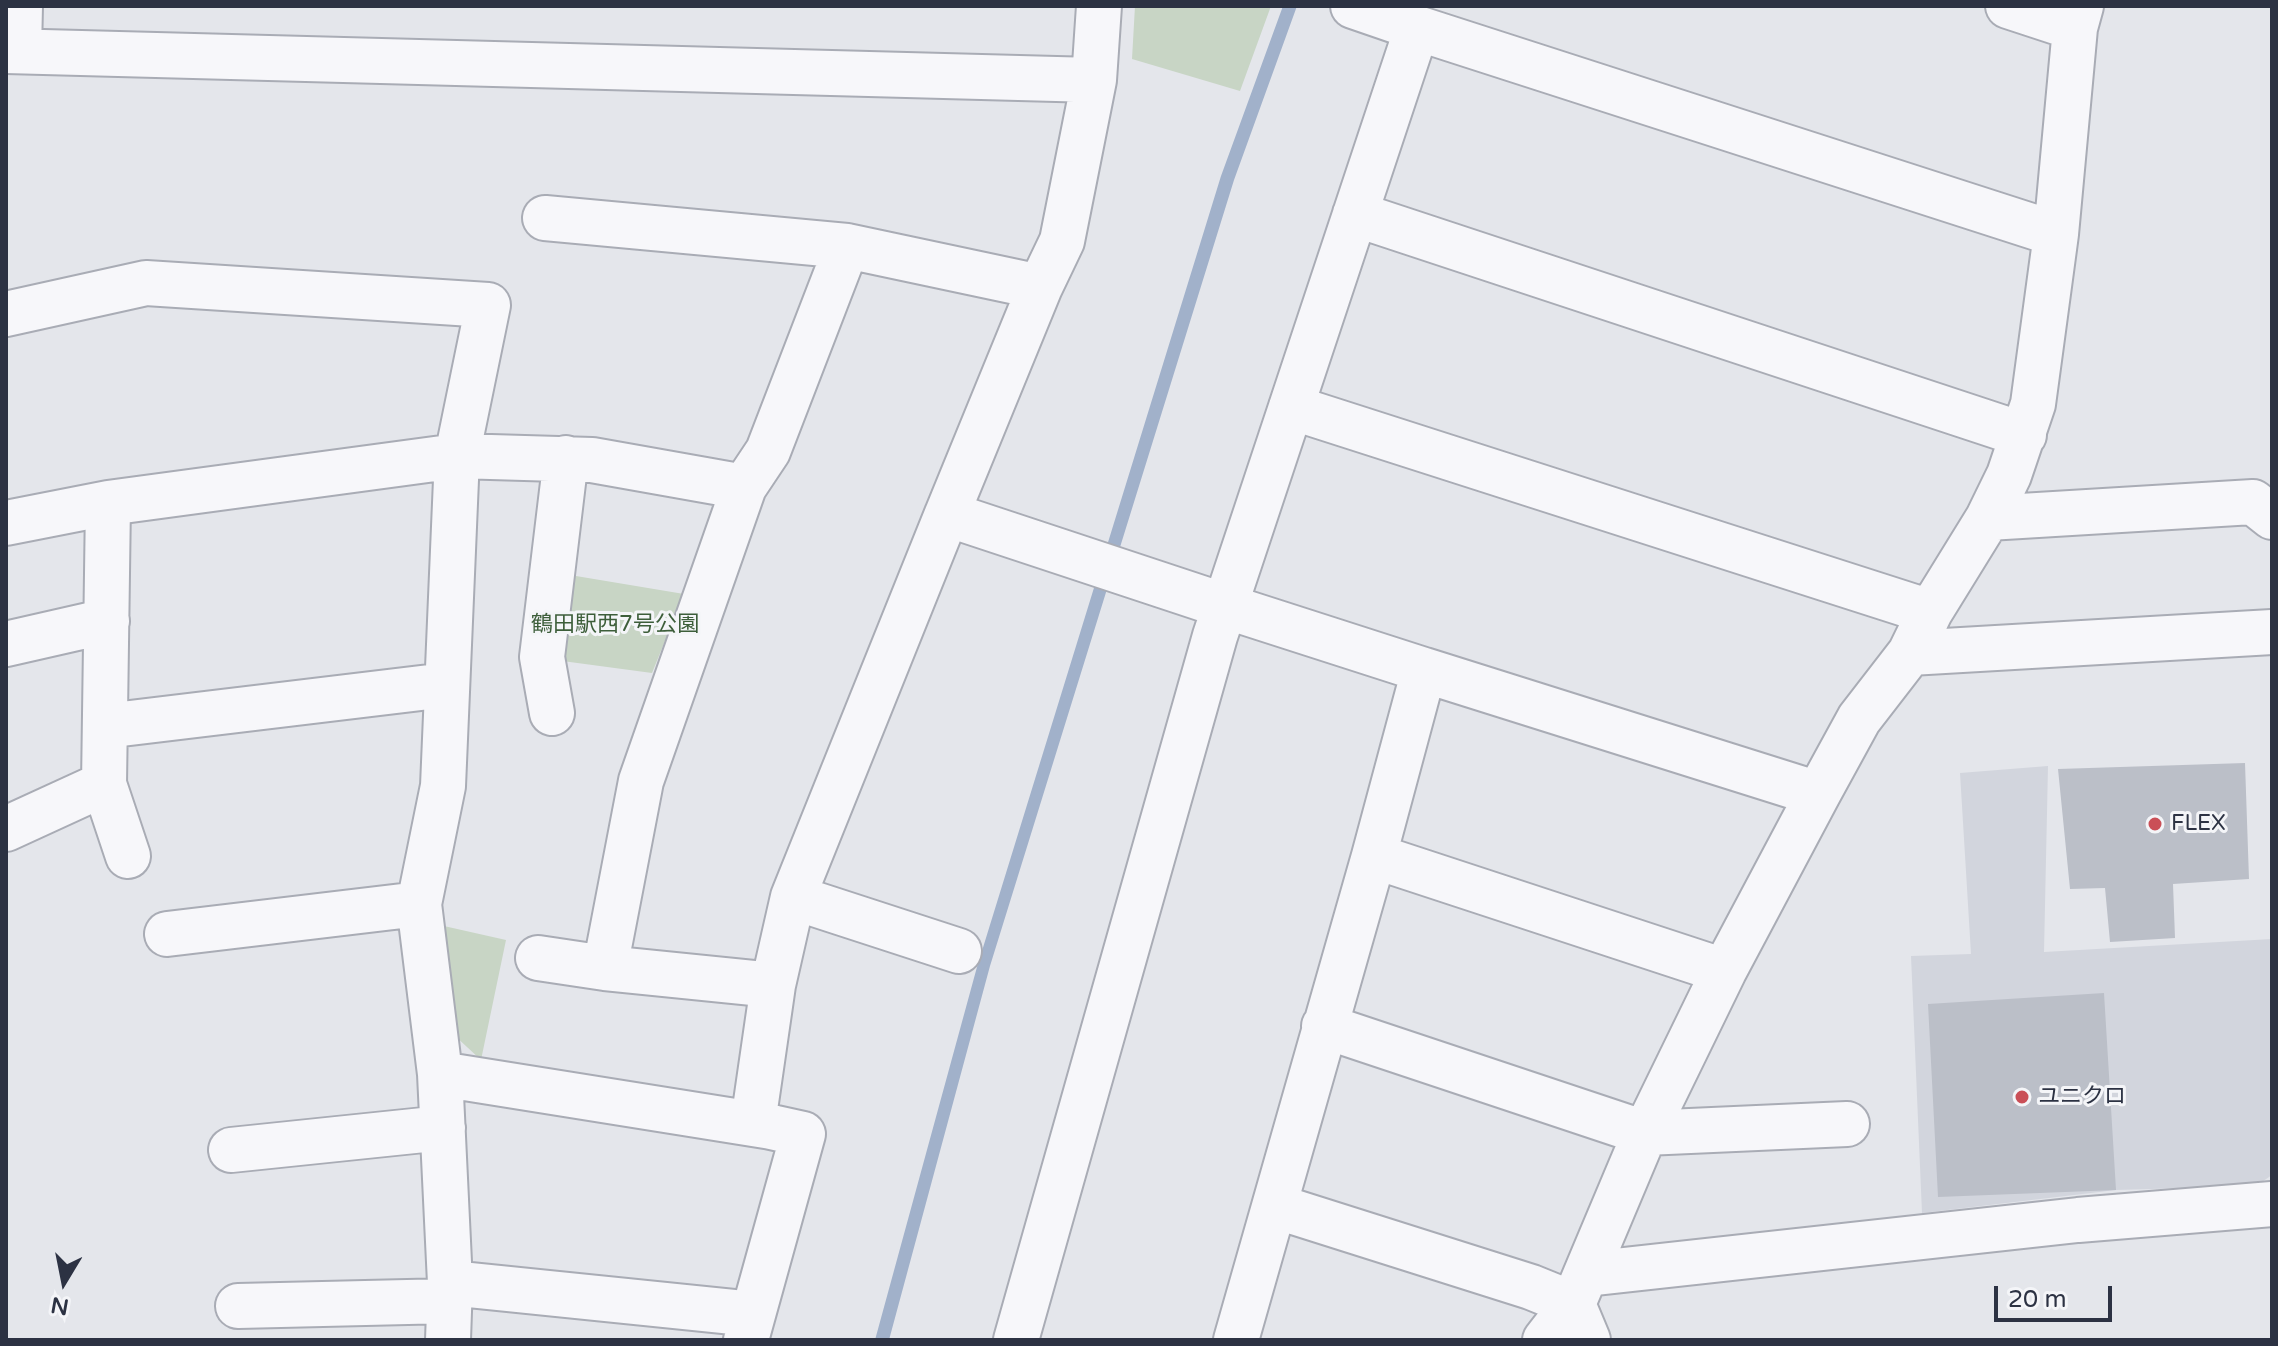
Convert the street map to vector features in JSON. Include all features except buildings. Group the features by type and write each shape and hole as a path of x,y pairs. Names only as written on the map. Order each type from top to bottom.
{"street":[{"path":"20,6 12,51 1094,80"},
{"path":"238,1306 449,1308 749,1327 803,1134 753,1123 773,985 793,897 1040,287 1062,241 1094,80 1099,6"},
{"path":"1353,6 2056,234"},
{"path":"1545,1340 1583,1306 1645,1133 1724,971 1859,719 1910,653 1930,612 1988,518 2024,435 2033,404 2056,234 2078,17 2008,6"},
{"path":"1016,1340 1206,667 1417,28"},
{"path":"1355,214 2024,435"},
{"path":"545,218 847,246 1040,287"},
{"path":"605,968 641,781 744,487 768,451 847,246"},
{"path":"6,314 146,283 488,305 457,456 443,786 419,904 440,1074 449,1308"},
{"path":"1291,407 1930,612"},
{"path":"6,523 108,503 457,456 592,460 744,487"},
{"path":"552,713 542,657 566,458"},
{"path":"1988,518 2253,502 2272,517"},
{"path":"108,503 104,784 128,856"},
{"path":"947,514 1424,670 1818,794"},
{"path":"6,644 107,621"},
{"path":"1910,653 2272,632"},
{"path":"1236,1340 1424,670"},
{"path":"105,726 446,685"},
{"path":"6,829 104,784"},
{"path":"1374,856 1724,971"},
{"path":"793,897 959,951"},
{"path":"167,934 419,904"},
{"path":"538,958 773,985"},
{"path":"1324,1026 1645,1133 1847,1124"},
{"path":"440,1074 772,1127"},
{"path":"231,1150 443,1128"},
{"path":"1275,1206 1583,1306 2078,1220 2272,1204"}],"shaded area":[{"path":"2048,766 2044,952 2272,939 2272,1175 2256,1186 2116,1190 1922,1213 1911,956 1971,954 1960,773"}],"green space":[{"path":"1135,6 1271,6 1240,91 1132,59"},
{"name":"鶴田駅西7号公園","path":"570,575 684,594 652,673 555,660"},
{"path":"435,924 506,940 481,1060 453,1034"}],"water":[{"path":"1283,6 1297,6 1234,180 990,966 889,1340 875,1340 977,967 1221,176"}],"place":[{"name":"FLEX","path":"2155,824"},
{"name":"ユニクロ","path":"2022,1097"}]}
